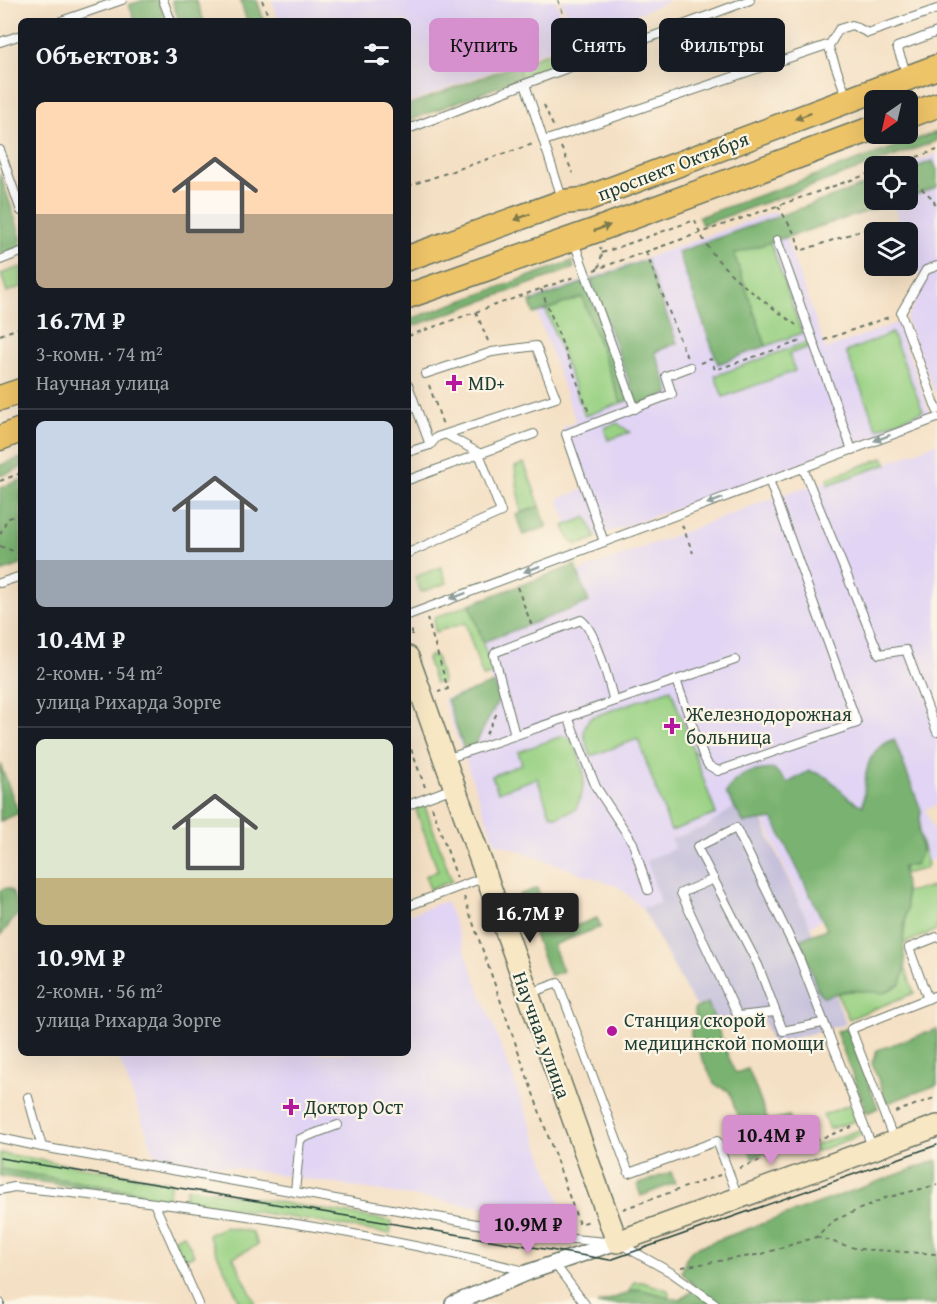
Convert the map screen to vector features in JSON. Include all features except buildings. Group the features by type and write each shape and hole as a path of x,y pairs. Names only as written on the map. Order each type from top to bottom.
{"main road":[{"name":"проспект Октября","path":"411,257 563,202 583,200 937,67"},
{"path":"918,112 937,105"},
{"name":"проспект Октября","path":"411,295 864,132"},
{"path":"451,243 464,276"},
{"path":"0,398 18,392"},
{"path":"0,438 18,431"}],"street":[{"name":"Научная улица","path":"411,666 617,1242"},
{"path":"453,1304 529,1272 937,1126"}],"lane":[{"path":"80,18 122,0"},
{"path":"163,0 170,18"},
{"path":"411,128 750,0"},
{"path":"544,143 557,136 828,45 839,29 852,25 868,33 937,9"},
{"path":"908,78 897,46 937,32"},
{"path":"0,42 18,36"},
{"path":"828,45 847,100"},
{"path":"525,84 563,202"},
{"path":"0,150 18,202"},
{"path":"572,238 634,408"},
{"path":"777,240 852,450"},
{"path":"0,260 18,253"},
{"path":"937,266 926,270 901,313 937,410"},
{"path":"411,452 430,445 437,437 556,398 536,346 492,352 425,374"},
{"path":"604,542 566,434 672,394 666,376 690,367"},
{"path":"411,393 430,445"},
{"path":"411,614 937,418"},
{"path":"411,479 534,434"},
{"path":"411,552 501,512 479,453 447,435"},
{"path":"803,468 879,654 906,650 937,732"},
{"path":"676,680 703,755 708,765 718,771 857,723 769,480"},
{"path":"0,583 18,577"},
{"path":"515,735 494,655 496,652 581,620 587,624 615,701"},
{"path":"444,759 735,660"},
{"path":"568,717 597,787 633,843 648,890"},
{"path":"411,804 454,788"},
{"path":"822,1023 783,1031 758,965 697,847 736,828 798,955 822,1023 874,1150"},
{"path":"411,905 485,877"},
{"path":"714,879 681,893 738,1016 774,1012"},
{"path":"928,999 909,948 937,937"},
{"path":"528,994 558,983 629,1173 717,1141 739,1198"},
{"path":"894,1141 851,1029 937,995"},
{"path":"28,1097 42,1147"},
{"path":"295,1192 300,1139 338,1125"},
{"path":"0,1138 550,1237 617,1242 672,1273 716,1304"},
{"path":"0,1190 14,1187 154,1203 353,1233 529,1272"},
{"path":"154,1203 199,1304"},
{"path":"554,1263 585,1304"}],"path":[{"path":"262,0 269,18"},
{"path":"557,136 573,173"},
{"path":"411,185 528,143 544,143"},
{"path":"918,158 937,150"},
{"path":"411,335 864,176"},
{"path":"918,185 933,199 937,209"},
{"path":"778,206 796,236 800,251 864,230"},
{"path":"602,253 695,220 699,233 735,279 813,340"},
{"path":"599,244 602,253 599,268"},
{"path":"645,252 690,367 711,359 715,370 901,313"},
{"path":"541,289 593,424"},
{"path":"476,312 492,352"},
{"path":"0,335 18,328"},
{"path":"425,374 447,435"},
{"path":"0,481 18,474"},
{"path":"0,534 7,519 18,514"},
{"path":"678,514 693,553"},
{"path":"0,546 18,553"},
{"path":"513,575 536,637"},
{"path":"424,609 448,689 433,693"},
{"path":"478,748 505,700"},
{"path":"411,750 579,1224 863,1123"},
{"path":"884,1116 937,1097"},
{"path":"679,1260 681,1267 762,1254 816,1237 833,1221 885,1198 937,1185"},
{"path":"816,1237 858,1250 937,1254"}],"shaded area":[{"path":"272,0 556,0 563,18 551,18 551,49 539,53 539,18 429,18 429,72 490,72 411,102 411,18 278,18"},
{"path":"561,0 672,0 627,18 568,18"},
{"path":"937,154 937,398 906,320 923,287 918,273 918,222 899,222 895,210 918,210 918,161"},
{"path":"776,211 826,349 897,323 931,417 579,543 573,541 558,499 585,489 562,428 576,422 532,299"},
{"name":"Железнодорожная больница","path":"937,443 937,805 925,809 937,839 937,857 810,926 753,794 706,827 671,839 675,849 660,903 642,908 619,887 495,842 443,699 493,685 468,614 786,493 890,462"},
{"path":"753,794 769,837 810,926 846,1024 772,1044 761,1014 722,1022 694,1004 642,908 660,903 647,860 674,849 671,839 706,827"},
{"path":"446,901 562,1207 549,1218 155,1155 118,1056 411,1056 411,914"}],"green space":[{"path":"144,0 158,0 165,18 134,18 129,5"},
{"path":"172,0 196,0 203,18 178,18"},
{"path":"240,0 257,0 263,18 246,18"},
{"path":"551,52 551,67 539,71 539,56"},
{"path":"497,72 520,72 521,78 411,120 411,104"},
{"path":"520,72 537,72 521,78"},
{"path":"937,132 937,141 895,156 870,156 903,144 918,144 918,139"},
{"path":"864,158 864,167 702,225 699,217"},
{"path":"933,161 937,170 937,187 918,194 918,166"},
{"path":"0,173 18,228 18,249 0,255"},
{"path":"864,186 864,210 872,210 734,254 766,346 718,364 678,252"},
{"path":"770,241 802,333 766,346 733,254"},
{"path":"646,260 677,343 655,352 670,393 638,405 591,280"},
{"path":"572,261 574,268 411,327 411,319"},
{"path":"18,268 18,288 7,292 1,274"},
{"path":"585,282 629,400 621,403 582,297 534,314 530,302"},
{"path":"582,297 621,403 585,416 546,310"},
{"path":"892,333 923,411 877,429 846,352"},
{"path":"807,342 809,347 789,354 795,371 723,397 715,376"},
{"path":"617,423 630,432 608,440 604,428"},
{"path":"883,458 887,464 828,485 828,478"},
{"path":"18,459 18,469 0,476 0,465"},
{"path":"524,463 540,506 521,513 515,467"},
{"path":"18,481 18,566 0,572 0,488"},
{"path":"540,506 547,527 523,535 516,515"},
{"path":"587,517 596,538 578,545 570,541 564,526"},
{"path":"575,565 589,602 483,642 470,604"},
{"path":"441,567 447,583 421,592 415,577"},
{"path":"470,604 493,674 483,677 465,623 435,632 434,618"},
{"path":"429,656 436,656 443,683 435,683 427,659"},
{"path":"494,683 499,699 475,745 464,749 447,700"},
{"path":"671,689 716,814 671,831 638,739 591,756 584,732 590,718"},
{"path":"562,736 571,738 580,757 584,773 583,789 576,809 557,817 550,814 537,778 498,792 492,776 522,764 518,752"},
{"path":"894,739 921,810 919,833 922,850 916,864 903,867 907,908 903,933 905,967 901,984 884,993 848,990 824,997 817,988 801,939 827,929 773,819 744,823 726,793 740,777 759,770 774,769 788,783 809,771 826,777 847,797 863,806 866,775 871,758 884,744"},
{"path":"0,764 18,813 0,821"},
{"path":"424,804 452,881 430,889 425,876 438,871 415,807"},
{"path":"919,833 928,865 924,869 903,874 903,867 916,864 922,850"},
{"path":"932,887 937,889 937,930 903,944 907,908 905,892"},
{"path":"7,888 12,891 18,913 0,936 0,890"},
{"path":"537,888 554,934 597,918 601,927 553,945 563,971 550,976 519,895"},
{"path":"905,967 914,993 849,1019 837,993 876,992 891,988 901,984"},
{"path":"708,1003 734,1071 737,1073 747,1069 750,1073 766,1116 773,1150 752,1158 729,1091 715,1085 691,1035 691,1030 698,1026 694,1009"},
{"path":"847,1028 878,1108 867,1113 836,1032"},
{"path":"937,1029 937,1085 887,1103 872,1063 877,1050"},
{"path":"849,1105 855,1121 829,1129 823,1115"},
{"path":"766,1116 769,1121 789,1116 798,1141 773,1150"},
{"path":"859,1130 861,1135 815,1152 813,1146"},
{"path":"0,1153 171,1182 168,1199 0,1169"},
{"path":"937,1160 937,1304 597,1304 639,1289 680,1300 696,1288 682,1272 686,1258 693,1249"},
{"path":"0,1169 140,1192 135,1195 0,1176"},
{"path":"671,1172 675,1183 641,1196 637,1185"},
{"path":"187,1187 392,1221 390,1234 184,1200"},
{"path":"224,1227 252,1232 258,1245 233,1257 256,1304 241,1304 208,1235"},
{"path":"184,1234 194,1255 182,1260 173,1239"},
{"path":"634,1282 642,1282 668,1290 670,1297 639,1289 629,1291"}],"tram line":[{"path":"0,1158 610,1260 937,1145"}],"place":[{"name":"MD+","path":"454,383"},
{"name":"Железнодорожная больница","path":"672,726"},
{"name":"Станция скорой медицинской помощи","path":"612,1031"},
{"name":"Доктор Ост","path":"291,1107"}]}
